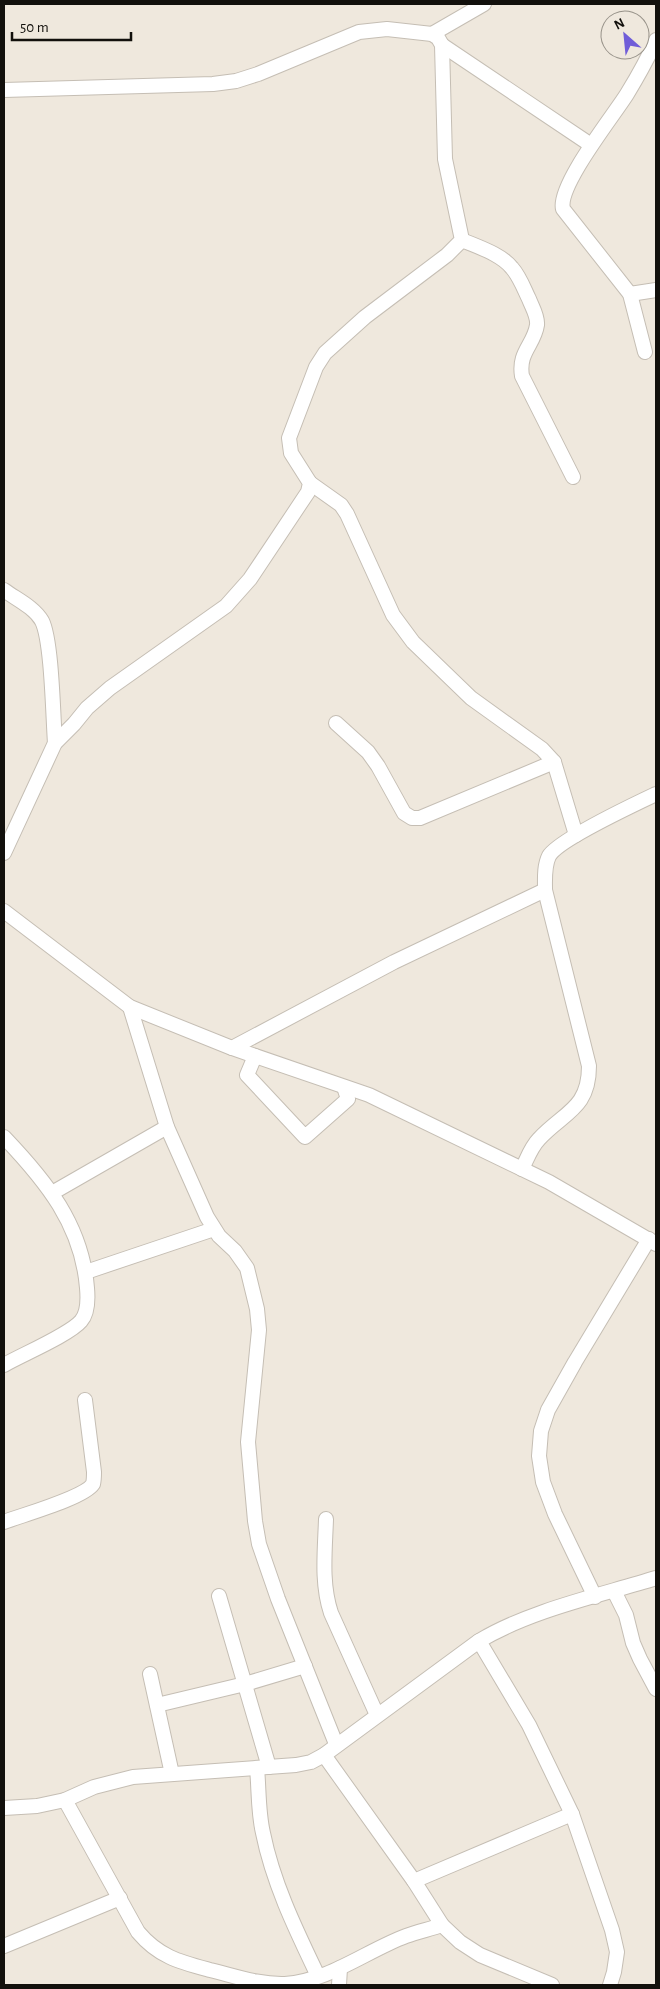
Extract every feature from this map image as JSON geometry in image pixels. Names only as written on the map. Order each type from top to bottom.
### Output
[{"type":"street","points":[[432,34],[484,4]]},
{"type":"street","points":[[4,90],[203,84],[236,81],[258,74],[359,32],[387,29],[432,34],[438,38],[442,45],[591,145]]},
{"type":"street","points":[[644,352],[630,294],[567,215],[561,203],[566,189],[591,145],[627,94],[648,59],[656,40]]},
{"type":"street","points":[[442,45],[445,159],[462,240]]},
{"type":"street","points":[[462,240],[502,259],[512,268],[520,280],[536,316],[537,326],[522,357],[520,367],[522,376],[573,477]]},
{"type":"street","points":[[462,240],[447,255],[365,317],[325,353],[316,367],[289,438],[291,452],[310,483],[341,505],[347,514],[393,614],[413,642],[471,698],[542,749],[554,762],[576,835]]},
{"type":"street","points":[[630,294],[656,290]]},
{"type":"street","points":[[4,853],[55,743],[87,708],[110,688],[226,606],[250,579],[308,492],[310,483]]},
{"type":"street","points":[[4,590],[33,611],[42,622],[49,659],[55,743]]},
{"type":"street","points":[[336,723],[373,759],[404,813],[412,818],[420,818],[554,762]]},
{"type":"street","points":[[522,1169],[538,1140],[580,1102],[586,1092],[589,1080],[589,1066],[545,890],[546,871],[550,856],[553,851],[576,835],[656,794]]},
{"type":"street","points":[[232,1048],[387,966],[545,890]]},
{"type":"street","points":[[4,911],[130,1007],[232,1048],[369,1095],[549,1182],[652,1241],[571,1370],[548,1410],[541,1431],[540,1456],[543,1482],[555,1514],[595,1597]]},
{"type":"street","points":[[130,1007],[167,1127],[207,1217],[219,1236],[235,1251],[247,1268],[256,1299],[260,1330],[248,1442],[255,1521],[259,1544],[336,1744]]},
{"type":"street","points":[[255,1056],[247,1075],[305,1137],[348,1099],[344,1087]]},
{"type":"street","points":[[52,1193],[167,1127]]},
{"type":"street","points":[[4,1137],[52,1193],[75,1234],[86,1272],[88,1297],[86,1310],[81,1321],[68,1331],[4,1365]]},
{"type":"street","points":[[86,1272],[214,1229]]},
{"type":"street","points":[[4,1522],[73,1497],[86,1491],[94,1482],[85,1400]]},
{"type":"street","points":[[326,1520],[324,1583],[326,1598],[330,1613],[377,1715]]},
{"type":"street","points":[[4,1808],[37,1806],[65,1800],[94,1787],[133,1777],[263,1768],[304,1763],[324,1755],[336,1744],[479,1641],[500,1629],[524,1619],[656,1578]]},
{"type":"street","points":[[614,1591],[626,1615],[633,1643],[640,1660],[656,1689]]},
{"type":"street","points":[[219,1596],[245,1684],[263,1768],[262,1832],[289,1916],[318,1976]]},
{"type":"street","points":[[479,1641],[529,1725],[572,1814],[612,1930],[616,1952],[614,1972],[610,1985]]},
{"type":"street","points":[[157,1705],[245,1684],[305,1666]]},
{"type":"street","points":[[150,1674],[172,1774]]},
{"type":"street","points":[[324,1755],[414,1881],[442,1925],[460,1942],[480,1955],[552,1985]]},
{"type":"street","points":[[65,1800],[138,1932],[149,1946],[163,1955],[181,1962],[257,1984],[303,1982],[340,1968],[405,1936],[442,1925]]},
{"type":"street","points":[[414,1881],[572,1814]]},
{"type":"street","points":[[4,1946],[120,1898]]},
{"type":"street","points":[[339,1985],[340,1968]]}]
